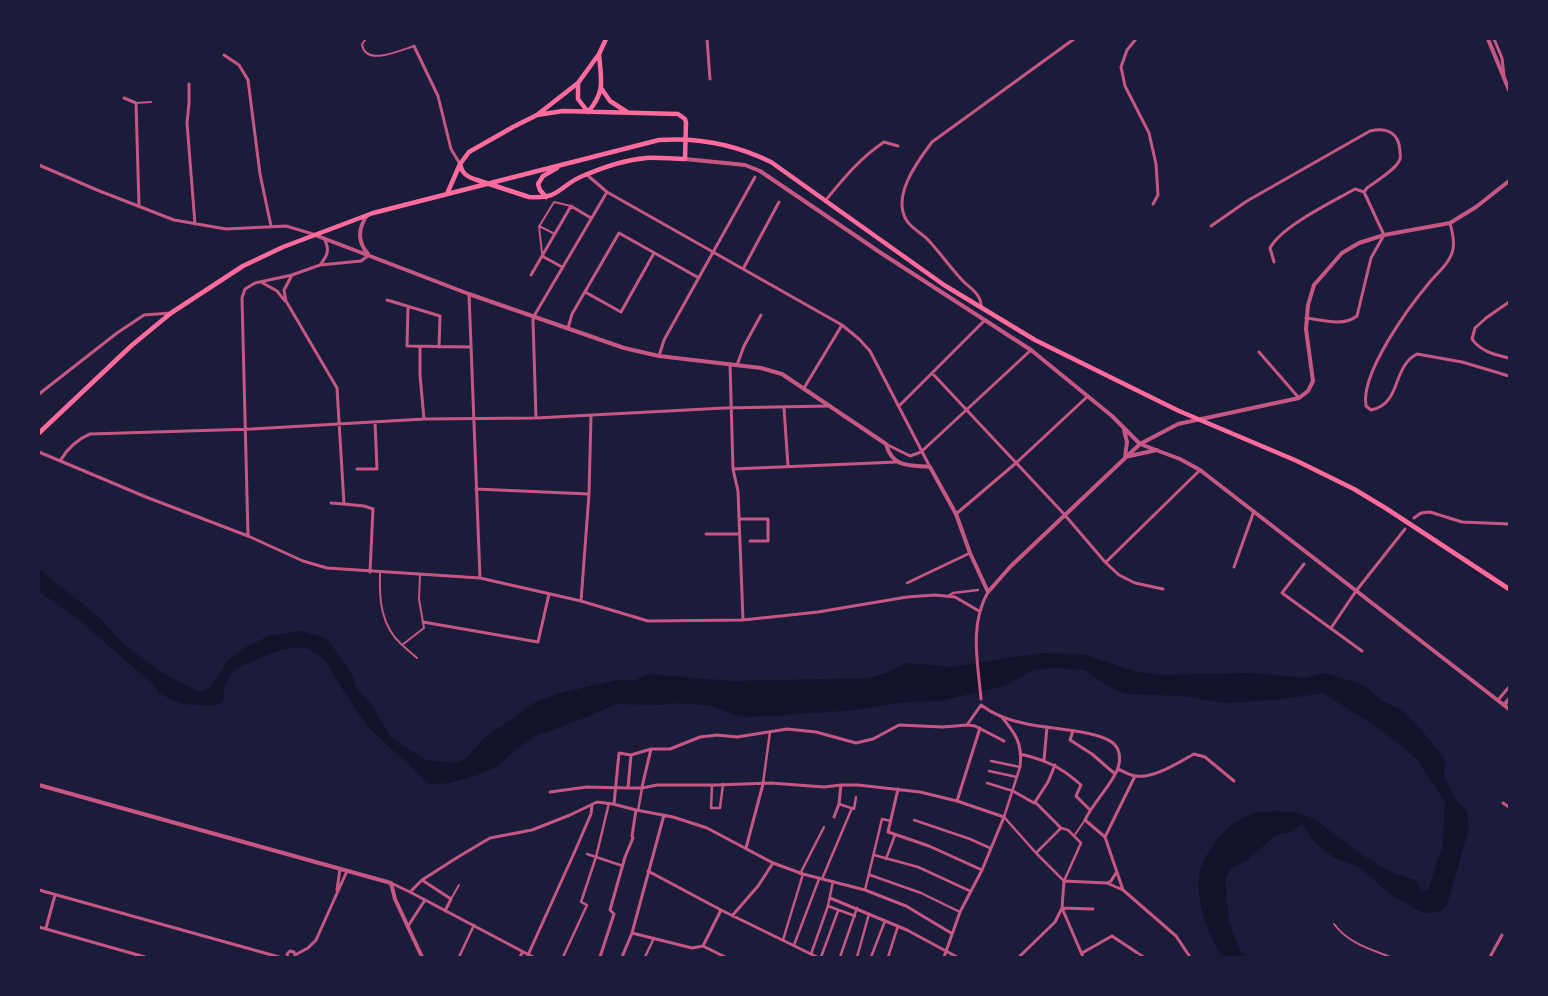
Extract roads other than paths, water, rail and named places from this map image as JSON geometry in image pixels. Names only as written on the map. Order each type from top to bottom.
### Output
[{"type":"main road","points":[[447,194],[460,164],[470,152],[537,115],[578,83],[599,54],[606,39]]},
{"type":"main road","points":[[599,54],[602,88],[610,102],[628,113]]},
{"type":"main road","points":[[578,83],[578,99],[588,112]]},
{"type":"main road","points":[[588,112],[597,100],[602,88]]},
{"type":"main road","points":[[460,164],[461,170],[466,176],[529,197],[546,197],[554,195],[577,178],[586,174],[628,161],[685,156],[686,123],[685,118],[678,114],[563,112],[537,115]]},
{"type":"main road","points":[[39,433],[131,346],[171,313],[243,266],[313,234],[368,214],[659,140],[679,138],[719,142],[739,148],[771,162],[944,285],[1035,340],[1179,412],[1240,436],[1324,474],[1387,509],[1509,589]]},
{"type":"main road","points":[[546,197],[538,184],[543,176],[562,165]]},
{"type":"street","points":[[707,39],[710,79]]},
{"type":"street","points":[[980,308],[981,302],[979,297],[962,280],[929,240],[907,221],[901,202],[902,195],[921,158],[932,142],[1074,39]]},
{"type":"street","points":[[1136,39],[1127,50],[1121,67],[1125,86],[1149,133],[1156,164],[1158,195],[1153,204]]},
{"type":"street","points":[[1488,39],[1509,90]]},
{"type":"street","points":[[1494,39],[1502,58],[1505,80]]},
{"type":"street","points":[[414,46],[438,96],[451,149],[460,164]]},
{"type":"street","points":[[224,55],[239,65],[248,80],[260,174],[271,226]]},
{"type":"street","points":[[189,84],[187,123],[195,224]]},
{"type":"street","points":[[124,98],[136,103],[138,206]]},
{"type":"street","points":[[1211,226],[1247,202],[1370,131],[1380,129],[1391,132],[1400,148],[1400,159],[1393,168],[1364,192]]},
{"type":"street","points":[[825,201],[848,172],[872,150],[884,142],[898,146]]},
{"type":"street","points":[[685,156],[745,165],[760,171],[1031,350],[1088,396],[1140,444],[1180,458],[1200,470],[1509,709]]},
{"type":"street","points":[[39,165],[96,190],[174,220],[226,229],[286,226],[313,234],[469,294],[624,348],[660,356],[737,364],[782,374],[886,444],[910,456],[921,452],[1031,350]]},
{"type":"street","points":[[586,174],[607,192],[842,326],[859,339],[870,351],[921,452],[956,514],[970,553],[988,592]]},
{"type":"street","points":[[660,356],[664,340],[755,177]]},
{"type":"street","points":[[981,699],[976,639],[979,610],[988,592],[1010,567],[1064,514],[1140,444],[1178,424],[1300,398],[1308,391],[1313,381],[1306,318],[1314,285],[1342,253],[1359,243],[1384,235],[1450,223],[1476,207],[1509,181]]},
{"type":"street","points":[[1274,262],[1270,248],[1274,239],[1355,188],[1364,192],[1384,235]]},
{"type":"street","points":[[536,418],[534,316],[607,192]]},
{"type":"street","points":[[743,269],[779,202]]},
{"type":"street","points":[[531,275],[571,206],[591,218]]},
{"type":"street","points":[[368,214],[360,225],[359,238],[362,247],[369,256]]},
{"type":"street","points":[[1450,223],[1454,237],[1453,250],[1446,263],[1414,301],[1379,356],[1365,388],[1364,399],[1366,406],[1371,410],[1378,409],[1384,404],[1390,397],[1407,361],[1417,354],[1462,362],[1509,376]]},
{"type":"street","points":[[568,328],[570,318],[619,233],[699,278]]},
{"type":"street","points":[[1306,318],[1339,322],[1351,321],[1357,316],[1371,258],[1384,235]]},
{"type":"street","points":[[320,265],[327,256],[329,248],[324,238]]},
{"type":"street","points":[[585,292],[621,312],[654,253]]},
{"type":"street","points":[[248,536],[242,298],[245,288],[320,265],[361,261],[369,256]]},
{"type":"street","points":[[542,256],[562,267]]},
{"type":"street","points":[[286,301],[284,290],[292,274]]},
{"type":"street","points":[[260,282],[277,291],[286,301],[337,388],[344,504]]},
{"type":"street","points":[[469,294],[480,578]]},
{"type":"street","points":[[388,300],[440,316],[440,347]]},
{"type":"street","points":[[1509,302],[1475,328],[1472,339],[1476,345],[1484,350],[1509,358]]},
{"type":"street","points":[[408,307],[407,346],[471,347]]},
{"type":"street","points":[[39,394],[117,333],[144,315],[171,313]]},
{"type":"street","points":[[737,364],[744,346],[761,315]]},
{"type":"street","points":[[899,407],[985,320]]},
{"type":"street","points":[[804,388],[842,326]]},
{"type":"street","points":[[420,347],[420,375],[424,420]]},
{"type":"street","points":[[1260,352],[1300,398]]},
{"type":"street","points":[[730,364],[734,468],[738,491],[743,620]]},
{"type":"street","points":[[932,373],[1119,575],[1135,583],[1163,589]]},
{"type":"street","points":[[956,514],[1016,463],[1088,396]]},
{"type":"street","points":[[60,460],[74,445],[90,434],[474,418],[591,416],[732,408],[831,406]]},
{"type":"street","points":[[784,408],[788,466]]},
{"type":"street","points":[[581,601],[589,494],[591,416]]},
{"type":"street","points":[[357,469],[377,468],[375,422]]},
{"type":"street","points":[[1124,428],[1127,442],[1125,457]]},
{"type":"street","points":[[886,444],[891,456],[897,462]]},
{"type":"street","points":[[1125,457],[1157,450]]},
{"type":"street","points":[[39,452],[146,497],[327,568],[380,573],[480,578],[581,601],[648,621],[743,620],[818,612],[907,597],[955,597],[979,610]]},
{"type":"street","points":[[734,468],[897,462],[930,467]]},
{"type":"street","points":[[1106,562],[1200,470]]},
{"type":"street","points":[[476,489],[589,494]]},
{"type":"street","points":[[331,503],[364,506],[373,509],[370,572]]},
{"type":"street","points":[[1234,567],[1254,511]]},
{"type":"street","points":[[1414,518],[1422,513],[1430,512],[1462,522],[1509,524]]},
{"type":"street","points":[[739,519],[768,519],[768,541],[750,541]]},
{"type":"street","points":[[1331,628],[1356,591],[1405,529]]},
{"type":"street","points":[[706,534],[739,534]]},
{"type":"street","points":[[907,583],[970,553]]},
{"type":"street","points":[[1304,564],[1282,593],[1362,651]]},
{"type":"street","points":[[948,596],[953,593],[978,590]]},
{"type":"street","points":[[423,622],[538,642],[549,594]]},
{"type":"street","points":[[1498,700],[1509,687]]},
{"type":"street","points":[[1504,705],[1509,699]]},
{"type":"street","points":[[967,725],[981,705],[1000,716],[1024,724],[1073,731],[1095,736],[1112,743],[1119,753],[1118,769],[1085,820],[1106,837],[1123,890]]},
{"type":"street","points":[[944,957],[960,912],[982,870],[1004,817],[1014,791],[1020,767],[1019,744],[1000,716]]},
{"type":"street","points":[[614,804],[619,753],[631,755],[651,749],[670,749],[708,736],[737,737],[788,729],[816,732],[856,743],[873,739],[899,725],[943,727],[967,725],[980,728],[1004,741]]},
{"type":"street","points":[[957,801],[980,728]]},
{"type":"street","points":[[1044,760],[1047,728]]},
{"type":"street","points":[[1073,731],[1070,740],[1092,754],[1115,774]]},
{"type":"street","points":[[746,848],[763,784],[770,732]]},
{"type":"street","points":[[600,957],[614,914],[610,910],[633,838],[637,810],[651,749]]},
{"type":"street","points":[[1020,754],[1055,765],[1081,785],[1076,796],[1090,810]]},
{"type":"street","points":[[1118,769],[1135,776],[1148,776],[1194,754],[1205,757],[1234,781]]},
{"type":"street","points":[[628,788],[631,755]]},
{"type":"street","points":[[991,761],[1020,767]]},
{"type":"street","points":[[1035,802],[1048,782],[1055,765]]},
{"type":"street","points":[[989,771],[1017,777]]},
{"type":"street","points":[[1106,837],[1135,776]]},
{"type":"street","points":[[550,792],[587,786],[642,788],[657,784],[771,783],[898,789],[957,801],[1004,817],[1064,881],[1107,883],[1123,890],[1176,936],[1187,956]]},
{"type":"street","points":[[987,783],[1014,791],[1035,802],[1061,828],[1068,830],[1082,843],[1064,881],[1062,908],[1055,922],[1018,957]]},
{"type":"street","points":[[712,785],[711,808],[720,808],[723,784]]},
{"type":"street","points":[[39,785],[391,883],[474,925],[522,953],[531,956],[576,851],[592,805]]},
{"type":"street","points":[[829,817],[834,817],[839,804],[841,785]]},
{"type":"street","points":[[898,789],[888,832],[928,846],[982,870]]},
{"type":"street","points":[[794,945],[820,879],[852,808],[854,809],[856,797]]},
{"type":"street","points":[[410,892],[422,880],[490,838],[532,830],[597,802],[664,815],[707,828],[773,864],[801,874],[865,890],[906,906],[951,933]]},
{"type":"street","points":[[564,957],[587,905],[581,902],[596,857],[609,803]]},
{"type":"street","points":[[1503,803],[1509,806]]},
{"type":"street","points":[[839,804],[852,808]]},
{"type":"street","points":[[622,957],[632,933],[664,815]]},
{"type":"street","points":[[865,890],[882,819],[891,821]]},
{"type":"street","points":[[914,820],[970,839],[990,848]]},
{"type":"street","points":[[782,940],[801,874],[824,827]]},
{"type":"street","points":[[1036,853],[1061,828]]},
{"type":"street","points":[[886,859],[895,834]]},
{"type":"street","points":[[587,854],[623,866]]},
{"type":"street","points":[[874,855],[918,867],[970,891]]},
{"type":"street","points":[[732,916],[758,886],[773,864]]},
{"type":"street","points":[[336,893],[340,868]]},
{"type":"street","points":[[284,957],[288,957],[288,952],[295,955],[308,948],[316,940],[347,870]]},
{"type":"street","points":[[648,871],[732,916],[817,957]]},
{"type":"street","points":[[1107,883],[1111,881],[1116,872]]},
{"type":"street","points":[[870,875],[921,893],[960,912]]},
{"type":"street","points":[[422,880],[451,899],[445,911]]},
{"type":"street","points":[[806,957],[828,906],[833,882]]},
{"type":"street","points":[[391,883],[395,899],[422,957]]},
{"type":"street","points":[[39,890],[279,957]]},
{"type":"street","points":[[46,928],[55,895]]},
{"type":"street","points":[[830,898],[898,926],[957,957]]},
{"type":"street","points":[[408,926],[425,900]]},
{"type":"street","points":[[828,906],[855,916]]},
{"type":"street","points":[[840,957],[857,908]]},
{"type":"street","points":[[1062,908],[1093,909]]},
{"type":"street","points":[[1062,908],[1082,955],[1112,936],[1144,957]]},
{"type":"street","points":[[703,946],[721,910]]},
{"type":"street","points":[[821,957],[838,911]]},
{"type":"street","points":[[857,957],[870,914]]},
{"type":"street","points":[[872,957],[885,921]]},
{"type":"street","points":[[459,957],[474,925]]},
{"type":"street","points":[[39,926],[145,957]]},
{"type":"street","points":[[888,957],[898,926]]},
{"type":"street","points":[[632,933],[692,948],[703,946],[718,956],[725,957]]},
{"type":"street","points":[[1490,957],[1502,935]]},
{"type":"street","points":[[645,957],[654,938]]},
{"type":"street","points":[[520,957],[522,953]]},
{"type":"lane","points":[[366,39],[362,44],[363,48],[365,52],[372,55],[382,56],[414,46]]},
{"type":"lane","points":[[136,103],[151,102]]},
{"type":"lane","points":[[542,256],[539,226],[554,202],[571,206]]},
{"type":"lane","points":[[539,226],[555,234]]},
{"type":"lane","points":[[380,573],[379,593],[381,612],[393,637],[417,658]]},
{"type":"lane","points":[[402,645],[424,628],[419,599],[420,575]]},
{"type":"lane","points":[[1074,836],[1085,820]]},
{"type":"lane","points":[[451,899],[459,885]]},
{"type":"lane","points":[[1334,924],[1349,939],[1368,949],[1390,957]]}]
